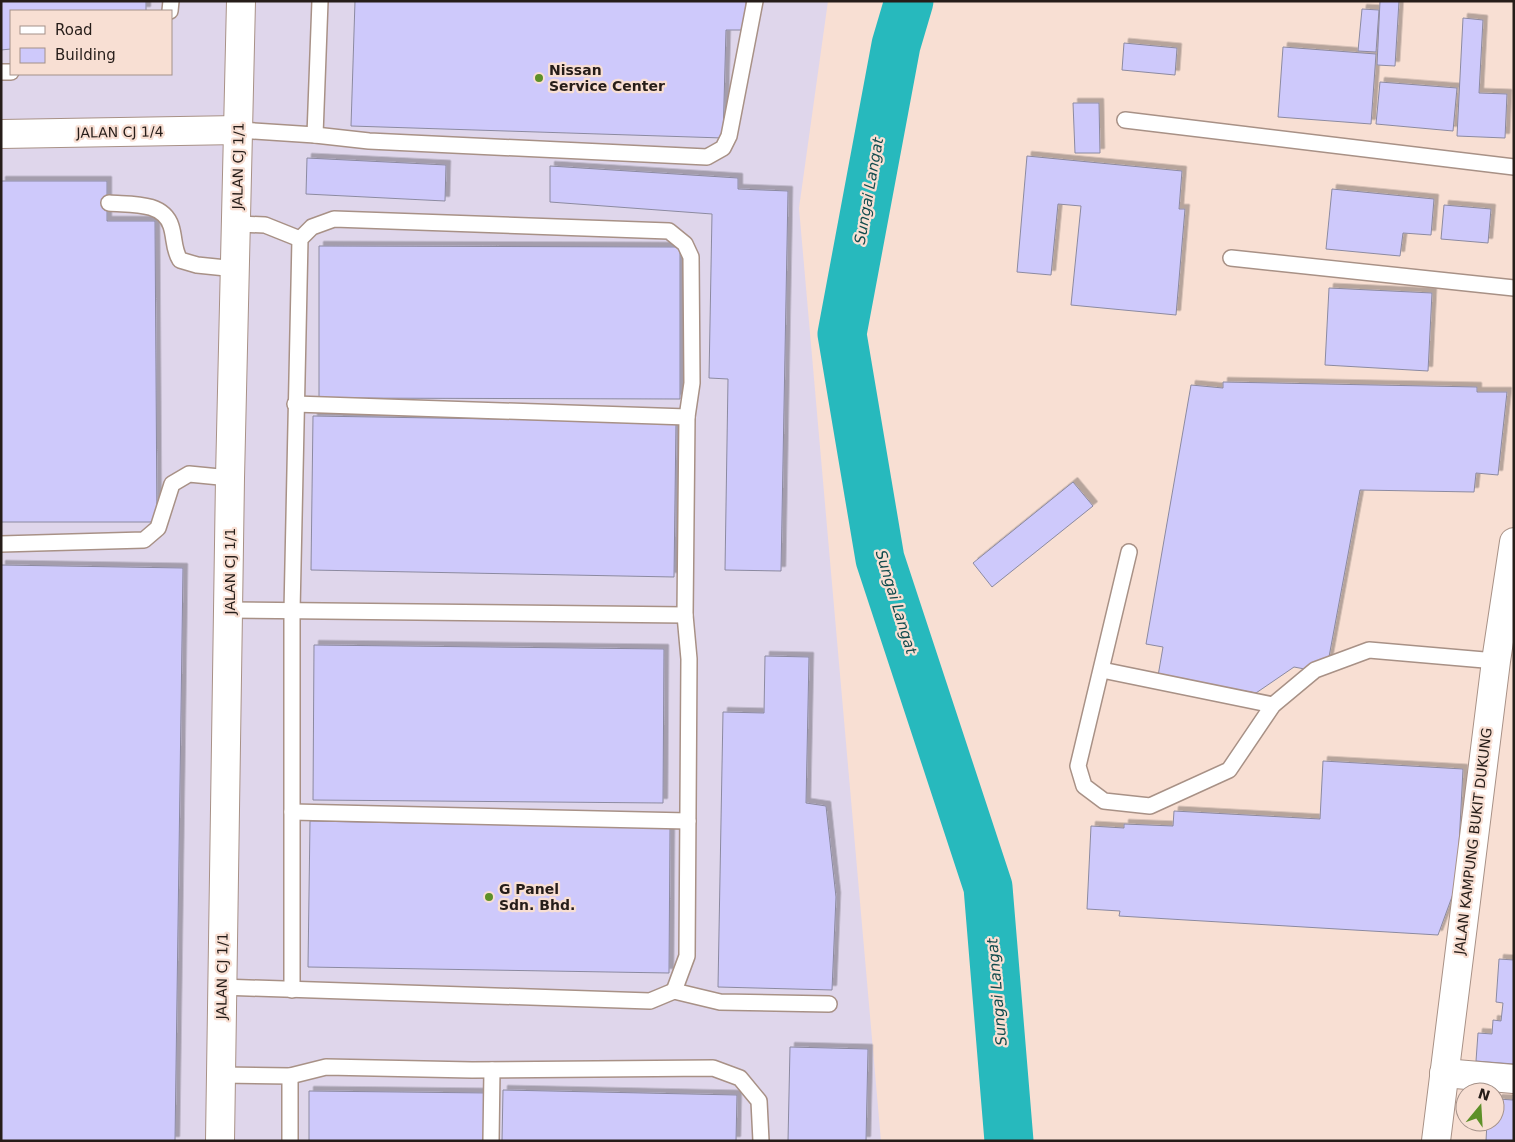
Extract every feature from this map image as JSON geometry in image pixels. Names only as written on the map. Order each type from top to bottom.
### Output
[{"type":"street","name":"JALAN CJ 1/1","points":[[220,1141],[221,987],[230,610],[230,478],[238,224],[241,1]]},
{"type":"street","name":"JALAN CJ 1/4","points":[[1,134],[239,130]]},
{"type":"street","name":"JALAN KAMPUNG BUKIT DUKUNG","points":[[1436,1141],[1496,661],[1514,542]]},
{"type":"street","points":[[1444,1073],[1514,1078]]},
{"type":"lane","points":[[315,135],[320,1]]},
{"type":"lane","points":[[239,130],[369,141],[707,157],[723,148],[729,136],[755,1]]},
{"type":"lane","points":[[1125,120],[1514,167]]},
{"type":"lane","points":[[109,203],[151,207],[165,214],[171,226],[175,252],[180,260],[197,265],[236,269]]},
{"type":"lane","points":[[292,990],[292,611],[300,239],[312,227],[334,220],[669,231],[685,244],[691,257],[692,384],[687,417],[685,615],[690,659],[687,956],[674,991]]},
{"type":"lane","points":[[238,224],[264,225],[300,239]]},
{"type":"lane","points":[[1231,258],[1514,288]]},
{"type":"lane","points":[[295,404],[687,417]]},
{"type":"lane","points":[[1,544],[144,540],[158,528],[172,484],[189,474],[230,478]]},
{"type":"lane","points":[[1129,552],[1078,766],[1084,786],[1104,801],[1150,806],[1229,770],[1273,705],[1314,670],[1369,650],[1496,661]]},
{"type":"lane","points":[[230,610],[685,615]]},
{"type":"lane","points":[[1102,670],[1273,705]]},
{"type":"lane","points":[[292,812],[688,821]]},
{"type":"lane","points":[[221,987],[650,1001],[674,991],[720,1002],[829,1004]]},
{"type":"lane","points":[[221,1075],[290,1076],[326,1067],[492,1070],[713,1068],[740,1078],[759,1101],[761,1141]]},
{"type":"lane","points":[[491,1141],[492,1070]]},
{"type":"lane","points":[[290,1076],[290,1141]]},
{"type":"shaded area","points":[[1,1],[828,1],[799,208],[881,1141],[1,1141]]},
{"type":"building","points":[[1,1],[146,1],[146,10],[10,10],[10,49],[1,50]]},
{"type":"building","name":"Nissan Service Center","points":[[355,1],[746,1],[746,30],[726,30],[723,138],[351,126]]},
{"type":"building","points":[[1380,1],[1399,1],[1395,66],[1377,65]]},
{"type":"building","points":[[1362,9],[1379,10],[1376,52],[1358,51]]},
{"type":"building","points":[[1463,18],[1483,20],[1479,93],[1507,94],[1505,138],[1457,136]]},
{"type":"building","points":[[1124,43],[1177,48],[1175,75],[1122,70]]},
{"type":"building","points":[[1283,47],[1376,54],[1371,124],[1278,117]]},
{"type":"building","points":[[1380,82],[1457,88],[1453,131],[1376,124]]},
{"type":"building","points":[[1073,103],[1099,103],[1100,153],[1075,153]]},
{"type":"building","points":[[1027,156],[1182,171],[1179,209],[1185,209],[1176,315],[1071,305],[1081,206],[1058,204],[1051,275],[1017,272]]},
{"type":"building","points":[[307,158],[446,165],[445,201],[306,194]]},
{"type":"building","points":[[550,166],[738,178],[738,189],[788,191],[781,571],[725,570],[728,379],[709,378],[712,214],[550,202]]},
{"type":"building","points":[[1,181],[107,181],[107,221],[155,221],[157,522],[1,522]]},
{"type":"building","points":[[1332,189],[1434,199],[1431,235],[1403,233],[1400,256],[1326,249]]},
{"type":"building","points":[[1444,205],[1491,209],[1488,243],[1441,239]]},
{"type":"building","points":[[319,246],[680,247],[680,399],[319,398]]},
{"type":"building","points":[[1329,288],[1432,293],[1428,371],[1325,365]]},
{"type":"building","points":[[1223,382],[1477,387],[1477,392],[1507,392],[1498,475],[1476,473],[1474,492],[1360,490],[1326,673],[1294,667],[1256,693],[1158,676],[1163,647],[1146,644],[1191,385],[1223,388]]},
{"type":"building","points":[[313,416],[676,422],[674,577],[311,570]]},
{"type":"building","points":[[1073,482],[1093,506],[992,587],[973,563]]},
{"type":"building","points":[[1,565],[183,568],[175,1141],[1,1141]]},
{"type":"building","points":[[314,645],[664,649],[663,803],[313,800]]},
{"type":"building","points":[[765,656],[809,657],[806,803],[826,806],[836,897],[832,990],[718,987],[723,712],[764,713]]},
{"type":"building","points":[[1323,761],[1463,769],[1457,883],[1438,935],[1119,916],[1120,911],[1087,909],[1091,826],[1124,828],[1124,824],[1173,826],[1174,811],[1320,819]]},
{"type":"building","name":"G Panel Sdn. Bhd.","points":[[310,821],[670,828],[669,973],[308,967]]},
{"type":"building","points":[[1499,959],[1514,960],[1514,1064],[1476,1061],[1478,1033],[1492,1034],[1493,1020],[1501,1021],[1503,1003],[1496,1002]]},
{"type":"building","points":[[790,1047],[868,1049],[866,1141],[788,1141]]},
{"type":"building","points":[[503,1090],[737,1095],[736,1141],[502,1141]]},
{"type":"building","points":[[309,1091],[489,1093],[489,1141],[309,1141]]},
{"type":"building","points":[[1514,1091],[1514,1141],[1486,1141],[1486,1132],[1505,1132],[1505,1099],[1513,1100]]},
{"type":"waterway","name":"Sungai Langat","points":[[909,1],[896,45],[842,334],[880,559],[988,887],[1009,1141]]},
{"type":"place","name":"Nissan Service Center","points":[[539,78]]},
{"type":"place","name":"G Panel Sdn. Bhd.","points":[[489,897]]}]
